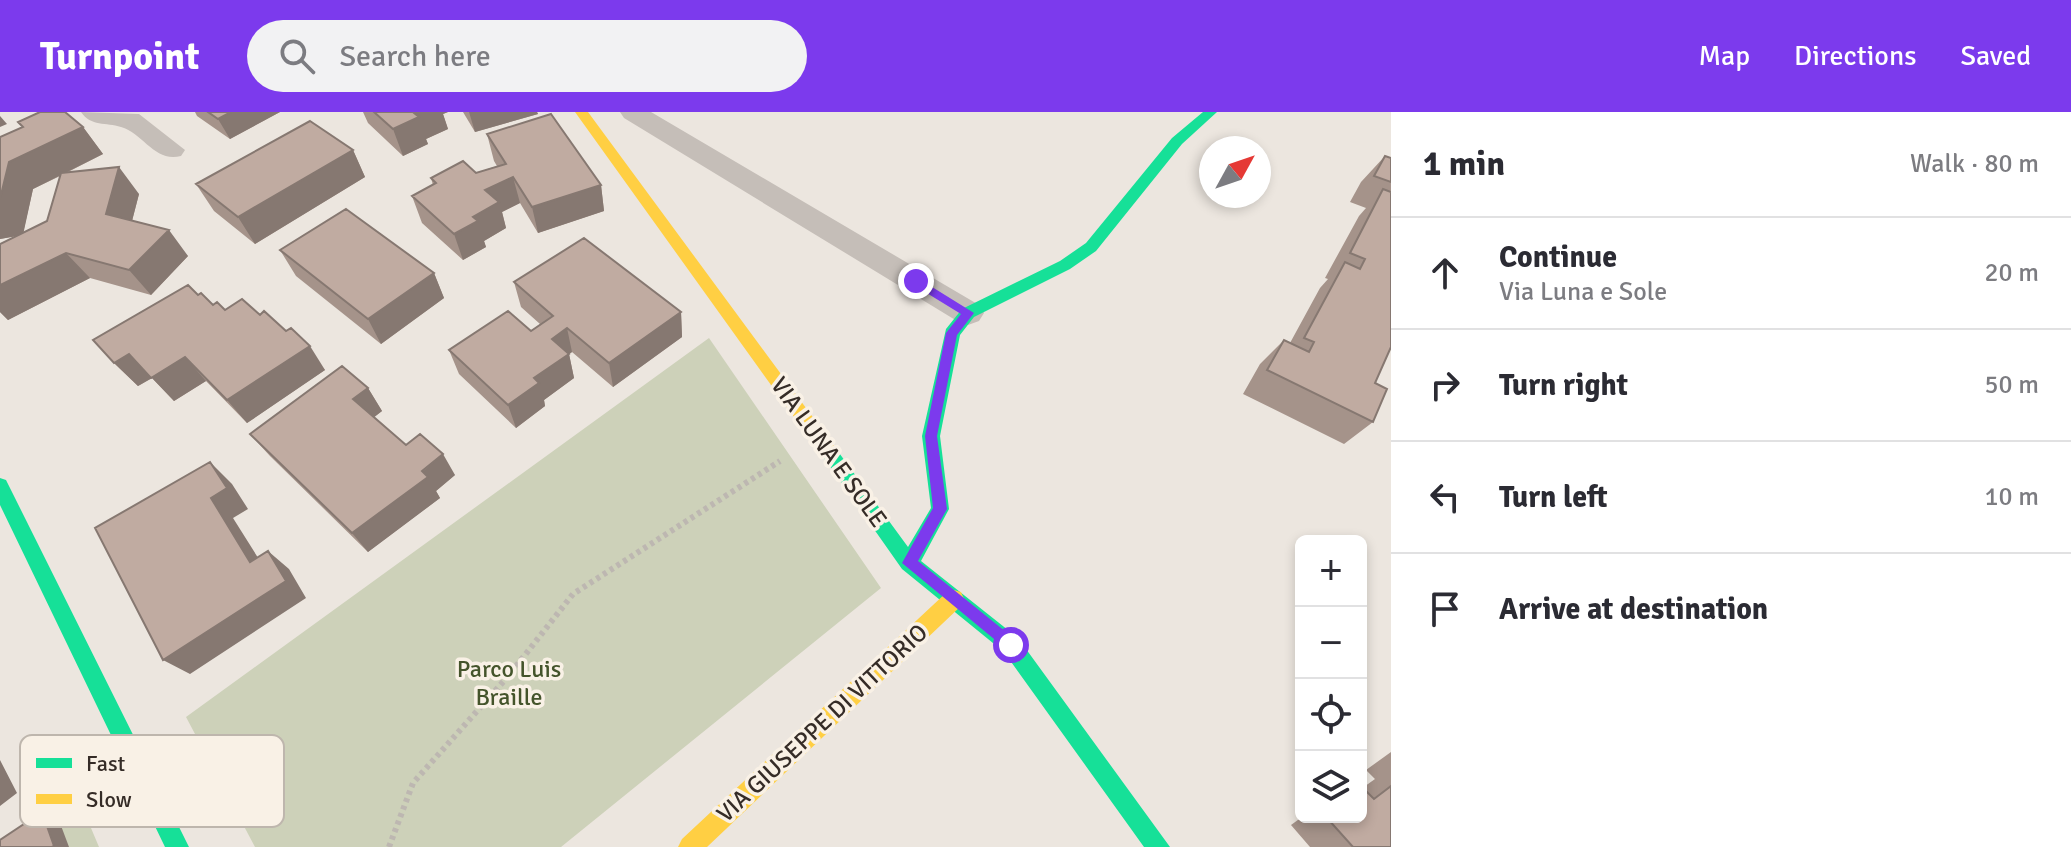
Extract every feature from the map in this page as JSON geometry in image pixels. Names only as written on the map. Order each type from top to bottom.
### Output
[{"type":"street","points":[[94,112],[100,116],[130,120],[172,150]]},
{"type":"street","name":"VIA LUNA E SOLE","points":[[581,112],[909,563],[1011,645],[1158,847]]},
{"type":"street","points":[[633,112],[968,313]]},
{"type":"street","points":[[909,563],[940,509],[931,436],[952,333],[968,313],[1065,265],[1091,247],[1177,141],[1211,112]]},
{"type":"street","points":[[0,486],[122,735]]},
{"type":"street","name":"VIA GIUSEPPE DI VITTORIO","points":[[690,847],[954,599]]},
{"type":"street","points":[[167,827],[177,847]]},
{"type":"path","points":[[389,847],[413,783],[510,674],[573,594],[783,459]]},
{"type":"green space","name":"Parco Luis Braille","points":[[709,338],[881,588],[561,847],[255,847],[244,827],[284,827],[284,735],[196,735],[186,717]]},
{"type":"green space","points":[[28,827],[91,827],[99,847],[3,847]]},
{"type":"building","points":[[40,112],[65,112],[83,127],[9,162],[0,199],[0,137],[23,127],[18,122]]},
{"type":"building","points":[[208,112],[231,112],[218,119]]},
{"type":"building","points":[[374,112],[416,112],[419,117],[393,129]]},
{"type":"building","points":[[551,114],[601,185],[532,207],[513,177],[485,190],[499,202],[473,217],[478,221],[454,234],[412,196],[436,183],[431,178],[463,161],[476,173],[506,164],[487,134]]},
{"type":"building","points":[[310,121],[353,150],[238,217],[196,184]]},
{"type":"building","points":[[1385,156],[1391,158],[1391,182],[1374,176]]},
{"type":"building","points":[[119,167],[106,214],[169,230],[129,270],[66,253],[0,285],[0,244],[47,221],[61,173]]},
{"type":"building","points":[[1383,189],[1391,192],[1391,347],[1375,383],[1387,389],[1373,422],[1267,370],[1284,340],[1309,352],[1314,342],[1304,338],[1345,262],[1360,269],[1365,259],[1350,253]]},
{"type":"building","points":[[346,209],[434,273],[368,319],[280,250]]},
{"type":"building","points":[[584,238],[681,312],[609,363],[567,328],[552,339],[569,354],[534,378],[539,383],[508,405],[449,350],[508,311],[531,331],[553,316],[514,282]]},
{"type":"building","points":[[188,285],[198,295],[201,293],[213,305],[217,302],[225,310],[242,299],[260,315],[264,311],[286,331],[291,328],[310,346],[227,400],[185,357],[151,378],[129,354],[114,363],[93,340]]},
{"type":"building","points":[[342,366],[368,388],[353,399],[406,445],[420,434],[443,454],[422,471],[428,477],[352,533],[250,434]]},
{"type":"building","points":[[210,462],[227,488],[211,498],[250,562],[268,551],[286,581],[163,660],[95,528]]},
{"type":"building","points":[[1391,786],[1391,847],[1353,847],[1331,823],[1367,823],[1367,792],[1374,799]]},
{"type":"building","points":[[20,827],[47,827],[54,846],[0,847],[0,840]]},
{"type":"traffic: fast","points":[[909,563],[940,509],[931,436],[952,333],[968,313],[1065,265],[1091,247],[1177,141],[1211,112]]},
{"type":"traffic: fast","points":[[828,451],[909,563],[1011,645],[1158,847]]},
{"type":"traffic: fast","points":[[0,486],[122,735]]},
{"type":"traffic: fast","points":[[167,827],[177,847]]},
{"type":"traffic: slow","points":[[581,112],[828,451]]},
{"type":"traffic: slow","points":[[690,847],[954,599]]},
{"type":"route","points":[[916,281],[968,313],[952,333],[931,436],[940,509],[909,563],[1011,645]]}]
